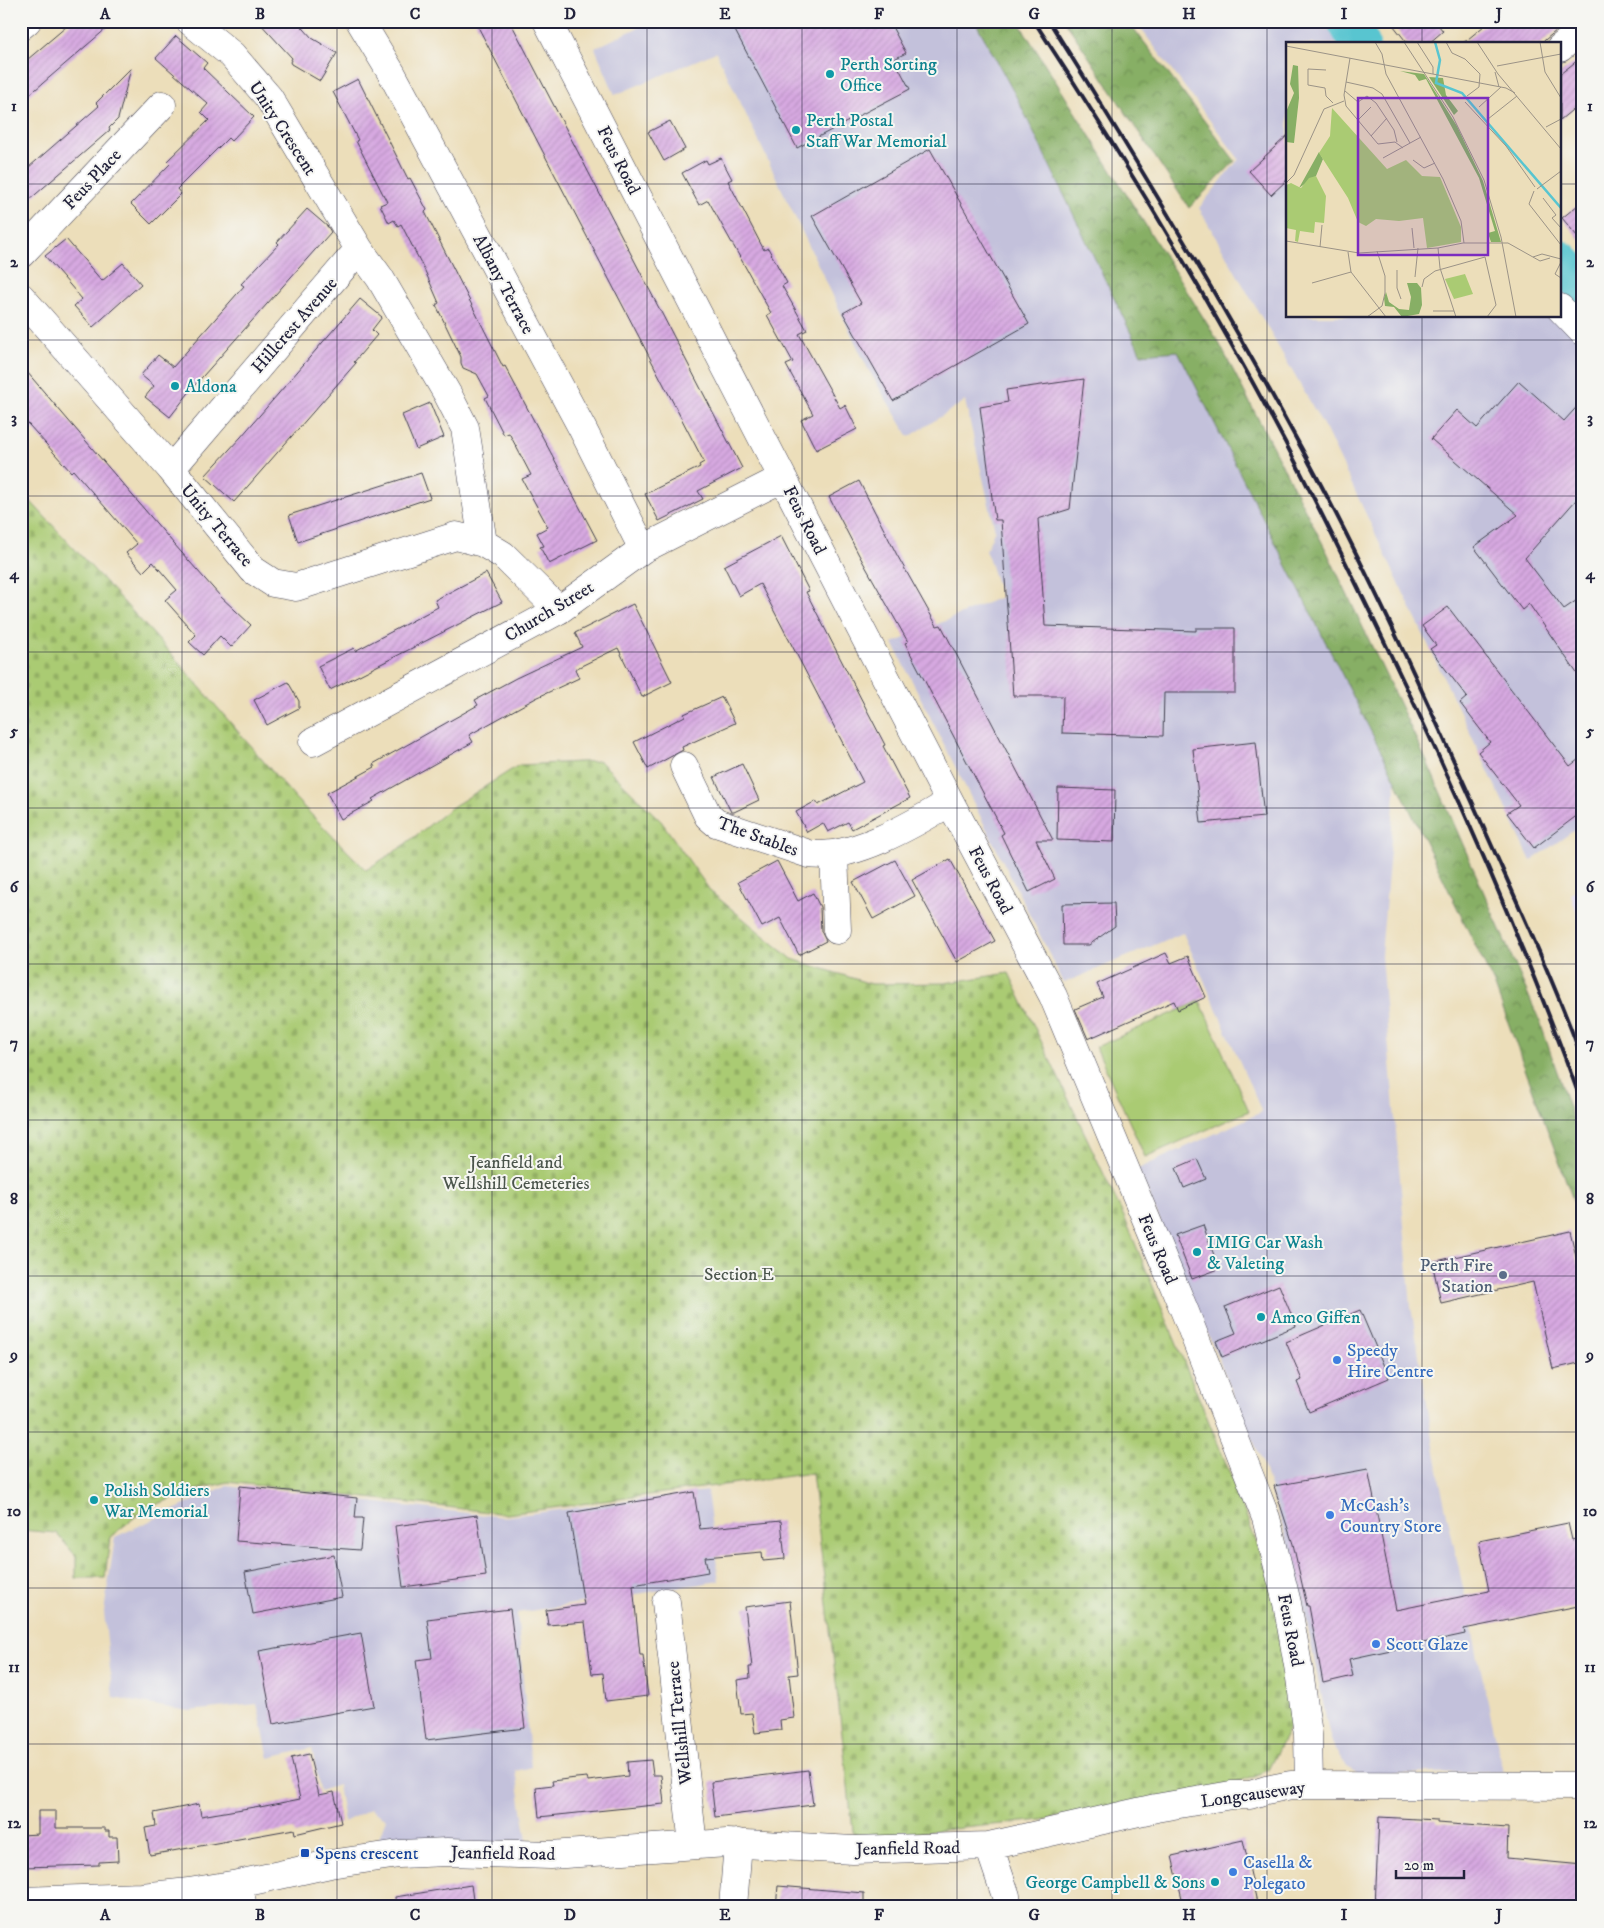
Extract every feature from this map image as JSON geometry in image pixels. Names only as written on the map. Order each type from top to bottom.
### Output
[{"type":"street","points":[[21,26],[27,21]]},
{"type":"street","name":"Unity Crescent","points":[[190,21],[232,56],[269,98],[359,249]]},
{"type":"street","name":"Albany Terrace","points":[[360,21],[392,74],[582,428],[643,549]]},
{"type":"street","name":"Feus Road","points":[[547,21],[950,802],[1053,996],[1185,1312],[1266,1518],[1287,1603],[1299,1671],[1308,1734],[1309,1785]]},
{"type":"street","points":[[1562,46],[1583,30]]},
{"type":"street","name":"Feus Place","points":[[21,254],[162,105]]},
{"type":"street","points":[[359,249],[380,278],[465,428],[484,542]]},
{"type":"street","name":"Hillcrest Avenue","points":[[171,469],[359,249]]},
{"type":"street","name":"Unity Terrace","points":[[21,297],[171,469],[253,570],[273,583],[296,587],[456,536],[484,542],[503,555],[559,610]]},
{"type":"street","points":[[1562,310],[1583,332]]},
{"type":"street","name":"Church Street","points":[[313,742],[559,610],[643,549],[769,485],[784,480]]},
{"type":"street","name":"The Stables","points":[[684,766],[708,816],[716,823],[809,854],[822,856],[858,850],[950,802]]},
{"type":"street","points":[[834,854],[837,930]]},
{"type":"street","name":"Wellshill Terrace","points":[[666,1602],[693,1845]]},
{"type":"street","name":"Longcauseway","points":[[989,1846],[1156,1808],[1231,1795],[1250,1795],[1290,1786],[1583,1786]]},
{"type":"street","points":[[733,1907],[738,1843]]},
{"type":"street","name":"Jeanfield Road","points":[[21,1900],[142,1897],[189,1892],[241,1895],[330,1864],[399,1854],[447,1852],[550,1855],[738,1843],[853,1850],[989,1846]]},
{"type":"street","points":[[989,1846],[1006,1896],[1007,1907]]},
{"type":"shaded area","points":[[652,21],[975,21],[1018,100],[1141,354],[1178,351],[1396,781],[1381,956],[1411,1307],[1440,1482],[1503,1771],[1361,1775],[1346,1765],[1335,1750],[1329,1732],[1296,1570],[1263,1464],[1138,1169],[1262,1112],[1183,933],[1064,983],[893,643],[1001,597],[986,550],[995,530],[965,401],[909,437],[868,369],[716,52],[615,95],[595,48]]},
{"type":"shaded area","points":[[1135,21],[1286,21],[1292,25],[1345,32],[1354,42],[1286,42],[1286,318],[1562,318],[1562,274],[1583,297],[1583,824],[1531,861],[1326,430],[1199,208],[1239,159]]},
{"type":"shaded area","points":[[1583,885],[1583,933],[1571,894]]},
{"type":"shaded area","points":[[226,1486],[503,1517],[707,1491],[719,1581],[517,1613],[531,1767],[516,1771],[527,1841],[375,1848],[386,1819],[370,1809],[344,1822],[338,1785],[320,1791],[312,1748],[269,1758],[257,1704],[189,1711],[113,1698],[104,1612],[115,1537]]},
{"type":"green space","points":[[975,21],[1018,21],[1218,341],[1327,552],[1428,764],[1540,1022],[1583,1148],[1583,1227],[1494,984],[1396,781],[1178,351],[1141,354],[1018,100]]},
{"type":"green space","points":[[1065,21],[1128,21],[1235,161],[1189,208]]},
{"type":"green space","name":"Jeanfield and Wellshill Cemeteries","points":[[21,491],[168,650],[295,798],[366,870],[400,848],[451,808],[519,765],[600,761],[661,821],[711,892],[792,959],[871,984],[945,983],[1009,973],[1125,1219],[1225,1461],[1272,1583],[1295,1716],[1268,1770],[1228,1786],[1042,1820],[854,1839],[812,1473],[507,1514],[228,1482],[187,1492],[144,1510],[110,1537],[105,1578],[76,1578],[76,1556],[56,1533],[21,1530]]},
{"type":"green space","points":[[1200,1001],[1249,1111],[1145,1157],[1096,1047]]},
{"type":"building","points":[[73,21],[115,21],[21,102],[21,65]]},
{"type":"building","points":[[258,21],[297,21],[312,38],[337,53],[320,81],[291,64],[292,58]]},
{"type":"building","points":[[475,21],[510,21],[742,468],[698,491],[703,499],[659,521],[645,494],[700,467],[699,465],[704,462]]},
{"type":"building","name":"Perth Sorting Office","points":[[730,21],[889,21],[906,53],[894,59],[910,89],[797,148]]},
{"type":"building","points":[[1390,21],[1435,21],[1443,31],[1430,42],[1406,42]]},
{"type":"building","points":[[1490,21],[1568,21],[1542,42],[1464,42]]},
{"type":"building","points":[[176,36],[207,63],[203,68],[254,117],[231,141],[228,138],[177,189],[181,194],[151,224],[131,204],[170,164],[167,161],[209,120],[201,112],[208,104],[156,58]]},
{"type":"building","points":[[1583,56],[1583,101],[1562,118],[1562,72]]},
{"type":"building","points":[[131,68],[118,119],[109,128],[110,130],[21,207],[21,174],[99,106],[96,103]]},
{"type":"building","points":[[358,79],[408,179],[410,178],[427,210],[425,212],[503,367],[505,366],[597,540],[549,564],[540,547],[544,546],[537,533],[548,527],[522,479],[531,475],[509,433],[504,435],[485,398],[489,396],[477,374],[463,368],[461,357],[436,305],[439,303],[425,271],[401,224],[398,226],[394,220],[389,223],[380,205],[387,202],[333,92]]},
{"type":"building","points":[[670,121],[685,149],[664,161],[648,132]]},
{"type":"building","points":[[1286,137],[1286,181],[1271,195],[1249,171]]},
{"type":"building","points":[[930,149],[1029,324],[893,401],[843,313],[861,303],[812,216]]},
{"type":"building","points":[[721,158],[732,179],[728,181],[764,250],[768,248],[787,283],[782,286],[807,330],[799,334],[840,408],[845,405],[857,429],[816,450],[801,420],[813,414],[786,365],[793,362],[767,315],[771,313],[708,200],[699,205],[682,173],[706,160],[708,164]]},
{"type":"building","points":[[1583,201],[1583,243],[1562,218]]},
{"type":"building","points":[[307,209],[328,227],[331,232],[195,385],[170,417],[145,397],[154,386],[141,375],[158,355],[173,367],[244,286],[241,284],[279,244],[277,242]]},
{"type":"building","points":[[66,239],[102,281],[123,263],[141,284],[93,327],[74,306],[82,299],[45,256]]},
{"type":"building","points":[[360,299],[382,317],[372,330],[377,335],[354,362],[356,363],[234,502],[205,476]]},
{"type":"building","points":[[21,365],[220,596],[251,625],[231,647],[220,636],[203,655],[189,642],[196,635],[165,600],[177,590],[153,562],[143,572],[126,553],[137,544],[73,470],[71,472],[21,416]]},
{"type":"building","points":[[1084,379],[1070,509],[1038,519],[1045,626],[1196,631],[1196,628],[1235,628],[1235,693],[1164,693],[1163,736],[1062,733],[1063,696],[1013,696],[1001,520],[995,520],[980,407],[1008,402],[1006,390]]},
{"type":"building","points":[[1519,381],[1564,421],[1583,400],[1583,492],[1525,558],[1564,609],[1583,596],[1583,682],[1529,604],[1522,610],[1474,547],[1518,515],[1431,439],[1457,410],[1477,428]]},
{"type":"building","points":[[430,403],[444,437],[416,449],[402,415]]},
{"type":"building","points":[[421,473],[430,498],[298,542],[289,515]]},
{"type":"building","points":[[859,481],[897,555],[937,626],[941,625],[1053,840],[1036,840],[1055,879],[1029,892],[1001,835],[1004,833],[905,643],[908,642],[829,497]]},
{"type":"building","points":[[781,536],[809,591],[806,592],[885,745],[883,746],[910,798],[852,829],[848,822],[828,832],[823,823],[807,832],[796,812],[816,801],[818,805],[863,782],[760,584],[739,596],[724,566]]},
{"type":"building","points":[[486,573],[502,602],[330,690],[318,666],[354,648],[355,651],[438,607],[435,600]]},
{"type":"building","points":[[633,604],[672,682],[642,697],[618,648],[575,669],[579,678],[536,698],[469,735],[473,742],[372,799],[374,801],[341,819],[327,793],[375,767],[373,764],[478,705],[475,700],[516,678],[582,647],[575,633]]},
{"type":"building","points":[[1448,607],[1570,766],[1583,756],[1583,811],[1534,848],[1507,813],[1519,805],[1478,752],[1490,742],[1460,703],[1467,697],[1430,649],[1436,645],[1422,626]]},
{"type":"building","points":[[288,682],[299,701],[299,708],[267,725],[254,700]]},
{"type":"building","points":[[722,697],[735,723],[682,747],[683,750],[648,769],[634,742],[685,716],[684,714]]},
{"type":"building","points":[[1256,742],[1264,817],[1201,823],[1193,749]]},
{"type":"building","points":[[742,764],[759,800],[731,812],[714,777]]},
{"type":"building","points":[[1058,788],[1115,790],[1114,842],[1057,840]]},
{"type":"building","points":[[950,859],[995,941],[957,962],[912,880]]},
{"type":"building","points":[[895,860],[915,896],[873,919],[853,882]]},
{"type":"building","points":[[777,861],[798,901],[813,893],[820,907],[821,931],[826,941],[799,955],[780,918],[762,927],[738,882]]},
{"type":"building","points":[[1114,903],[1115,926],[1089,945],[1063,945],[1062,904]]},
{"type":"building","points":[[1166,953],[1171,963],[1188,956],[1206,997],[1178,1010],[1174,1001],[1088,1039],[1075,1009],[1103,997],[1097,984]]},
{"type":"building","points":[[1197,1159],[1206,1179],[1184,1188],[1176,1168]]},
{"type":"building","name":"IMIG Car Wash & Valeting","points":[[1203,1225],[1219,1269],[1192,1279],[1175,1235]]},
{"type":"building","points":[[1570,1231],[1583,1286],[1583,1362],[1553,1369],[1533,1282],[1441,1303],[1432,1262]]},
{"type":"building","name":"Amco Giffen","points":[[1279,1285],[1296,1326],[1222,1357],[1216,1341],[1236,1333],[1225,1307]]},
{"type":"building","name":"Speedy Hire Centre","points":[[1360,1310],[1389,1378],[1309,1412],[1297,1382],[1302,1380],[1286,1342]]},
{"type":"building","points":[[1368,1469],[1396,1610],[1489,1591],[1479,1541],[1568,1523],[1572,1540],[1583,1537],[1583,1605],[1464,1629],[1465,1634],[1349,1659],[1353,1676],[1323,1683],[1309,1606],[1307,1606],[1293,1544],[1274,1486]]},
{"type":"building","points":[[240,1486],[357,1498],[355,1518],[363,1518],[360,1550],[236,1541]]},
{"type":"building","points":[[694,1492],[700,1529],[781,1521],[785,1559],[763,1561],[762,1552],[705,1557],[708,1572],[633,1585],[640,1655],[643,1655],[648,1696],[606,1701],[603,1673],[592,1674],[585,1622],[548,1625],[546,1610],[584,1605],[569,1513]]},
{"type":"building","points":[[477,1515],[486,1576],[403,1587],[395,1526]]},
{"type":"building","points":[[334,1555],[342,1597],[253,1614],[245,1572]]},
{"type":"building","points":[[790,1601],[798,1674],[789,1675],[794,1718],[780,1720],[781,1730],[755,1733],[752,1713],[741,1714],[737,1680],[750,1678],[749,1667],[752,1667],[745,1607]]},
{"type":"building","points":[[510,1609],[525,1728],[426,1740],[416,1660],[432,1658],[427,1619]]},
{"type":"building","points":[[361,1633],[374,1706],[273,1724],[259,1651]]},
{"type":"building","points":[[309,1754],[319,1795],[334,1792],[341,1823],[295,1834],[294,1829],[150,1855],[145,1828],[156,1826],[154,1813],[199,1804],[201,1816],[300,1799],[291,1758]]},
{"type":"building","points":[[651,1760],[653,1775],[661,1775],[664,1804],[539,1817],[536,1787],[553,1785],[552,1781],[576,1778],[587,1777],[588,1781],[628,1776],[627,1762]]},
{"type":"building","points":[[808,1770],[813,1805],[715,1817],[711,1782]]},
{"type":"building","points":[[38,1811],[56,1811],[56,1828],[105,1828],[105,1831],[109,1831],[109,1837],[117,1837],[118,1861],[99,1862],[99,1865],[21,1867],[21,1835],[38,1834]]},
{"type":"building","points":[[1379,1817],[1437,1820],[1437,1823],[1508,1828],[1507,1858],[1583,1865],[1583,1907],[1375,1907]]},
{"type":"building","name":"George Campbell & Sons","points":[[1243,1840],[1258,1907],[1184,1907],[1172,1856]]},
{"type":"building","points":[[471,1885],[474,1907],[396,1907],[395,1897]]},
{"type":"building","points":[[778,1886],[864,1893],[864,1907],[776,1907]]},
{"type":"waterway","points":[[1347,21],[1359,42]]},
{"type":"waterway","points":[[1562,262],[1583,284]]},
{"type":"railway","points":[[1034,21],[1133,176],[1256,388],[1311,492],[1413,701],[1465,815],[1515,931],[1583,1106]]},
{"type":"railway","points":[[1049,21],[1204,275],[1263,379],[1342,526],[1390,622],[1457,768],[1520,908],[1583,1061]]},
{"type":"place","name":"Perth Sorting Office","points":[[830,74]]},
{"type":"place","name":"Perth Postal Staff War Memorial","points":[[796,130]]},
{"type":"place","name":"Aldona","points":[[175,386]]},
{"type":"place","name":"IMIG Car Wash & Valeting","points":[[1197,1252]]},
{"type":"place","name":"Perth Fire Station","points":[[1503,1275]]},
{"type":"place","name":"Amco Giffen","points":[[1261,1317]]},
{"type":"place","name":"Speedy Hire Centre","points":[[1337,1360]]},
{"type":"place","name":"Polish Soldiers War Memorial","points":[[94,1500]]},
{"type":"place","name":"McCash's Country Store","points":[[1330,1515]]},
{"type":"place","name":"Scott Glaze","points":[[1376,1644]]},
{"type":"place","name":"Spens crescent","points":[[305,1853]]},
{"type":"place","name":"Casella & Polegato","points":[[1233,1872]]},
{"type":"place","name":"George Campbell & Sons","points":[[1215,1882]]},
{"type":"park label","name":"Section E","points":[[739,1274]]}]
